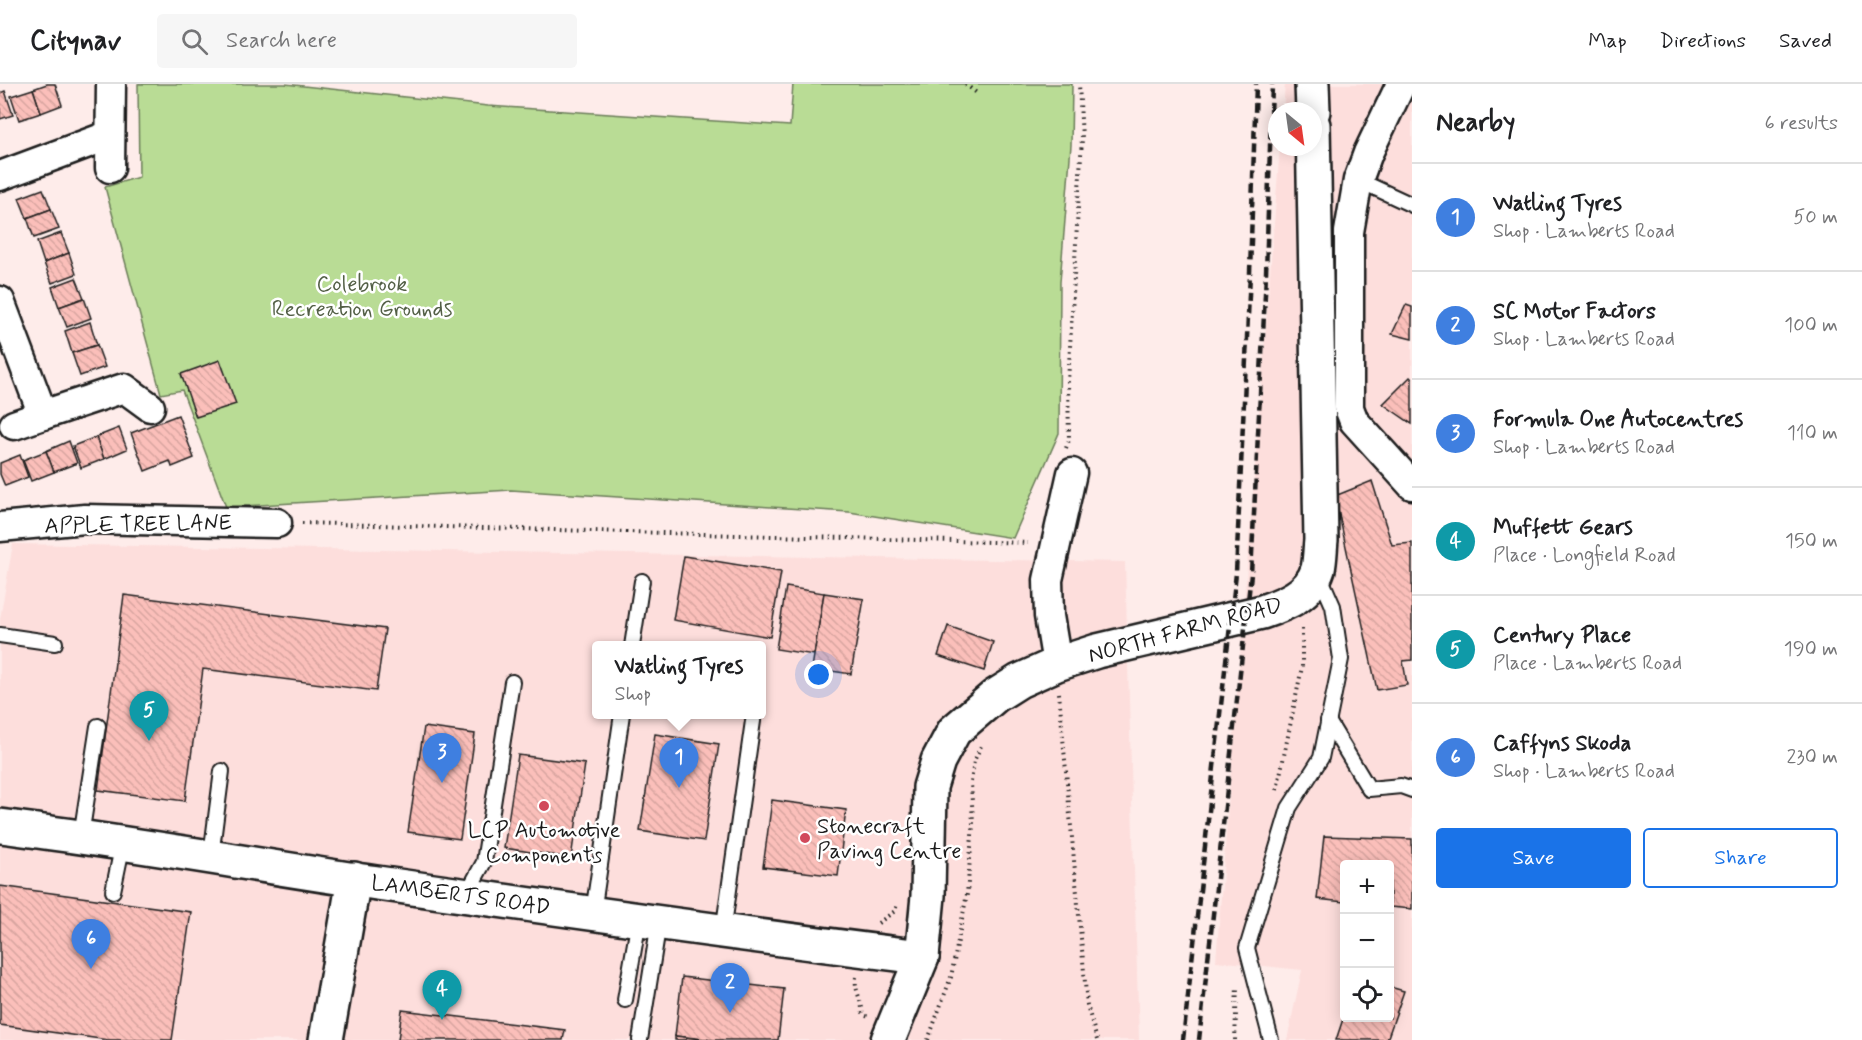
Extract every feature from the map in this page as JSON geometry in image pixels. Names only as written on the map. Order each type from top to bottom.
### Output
[{"type":"street","points":[[110,168],[111,84]]},
{"type":"street","points":[[1312,84],[1313,102]]},
{"type":"street","points":[[1401,84],[1384,117],[1358,180],[1349,232],[1349,408],[1354,421],[1412,485]]},
{"type":"street","points":[[0,176],[110,135]]},
{"type":"street","points":[[1314,156],[1321,540],[1318,570]]},
{"type":"street","points":[[0,301],[43,415]]},
{"type":"street","points":[[14,425],[124,388],[150,407]]},
{"type":"street","points":[[1054,678],[1048,580],[1068,462]]},
{"type":"street","name":"APPLE TREE LANE","points":[[0,527],[85,519],[277,523]]},
{"type":"street","name":"NORTH FARM ROAD","points":[[888,1040],[922,957],[928,896],[930,787],[938,761],[954,730],[995,696],[1019,681],[1054,678],[1097,651],[1262,612],[1288,603],[1307,589],[1318,570]]},
{"type":"street","name":"LAMBERTS ROAD","points":[[0,826],[81,836],[354,879],[723,932],[922,957]]},
{"type":"street","points":[[326,1040],[354,879]]},
{"type":"lane","points":[[1358,180],[1412,205]]},
{"type":"lane","points":[[1271,1040],[1247,948],[1289,808],[1321,758],[1341,658],[1333,606],[1318,570]]},
{"type":"lane","points":[[633,641],[642,581]]},
{"type":"lane","points":[[0,635],[55,643]]},
{"type":"lane","points":[[466,895],[484,862],[512,682]]},
{"type":"lane","points":[[593,913],[621,719]]},
{"type":"lane","points":[[723,932],[753,719]]},
{"type":"lane","points":[[1328,721],[1369,789],[1401,786],[1412,790]]},
{"type":"lane","points":[[81,836],[98,726]]},
{"type":"lane","points":[[211,856],[222,771]]},
{"type":"lane","points":[[114,891],[123,843]]},
{"type":"lane","points":[[625,1000],[649,921]]},
{"type":"lane","points":[[640,1040],[649,921]]},
{"type":"path","points":[[964,84],[978,94]]},
{"type":"path","points":[[1068,462],[1068,382],[1082,138],[1078,84]]},
{"type":"path","points":[[277,523],[1028,543]]},
{"type":"path","points":[[1028,553],[1028,543],[1032,535]]},
{"type":"path","points":[[1054,678],[1059,688],[1087,1005],[1097,1040]]},
{"type":"path","points":[[875,924],[883,921],[895,911],[899,896],[967,894],[973,824],[971,782],[974,761],[983,743]]},
{"type":"shaded area","points":[[1285,84],[1412,84],[1412,1040],[1287,1040],[1302,970],[1216,961],[1279,156],[1322,156],[1322,102],[1284,102]]},
{"type":"shaded area","points":[[13,544],[1125,562],[1139,1040],[0,1040],[0,619]]},
{"type":"green space","name":"Colebrook Recreation Grounds","points":[[138,84],[285,84],[488,106],[790,126],[793,84],[1072,84],[1071,145],[1060,282],[1059,433],[1013,538],[849,512],[511,490],[226,507],[182,390],[161,394],[105,187],[139,177]]},
{"type":"building","points":[[55,84],[62,105],[41,113],[33,89]]},
{"type":"building","points":[[33,89],[41,113],[19,120],[11,96]]},
{"type":"building","points":[[5,91],[13,115],[0,119],[0,93]]},
{"type":"building","points":[[43,189],[51,209],[27,218],[19,198]]},
{"type":"building","points":[[51,209],[59,229],[34,238],[27,218]]},
{"type":"building","points":[[61,233],[69,253],[44,263],[37,242]]},
{"type":"building","points":[[69,253],[76,274],[52,283],[44,263]]},
{"type":"building","points":[[76,278],[84,298],[59,307],[52,287]]},
{"type":"building","points":[[84,298],[91,318],[67,327],[59,307]]},
{"type":"building","points":[[1406,305],[1412,307],[1412,339],[1392,334]]},
{"type":"building","points":[[90,322],[97,345],[72,353],[65,331]]},
{"type":"building","points":[[97,345],[105,367],[80,376],[72,353]]},
{"type":"building","points":[[220,360],[236,404],[196,417],[181,374]]},
{"type":"building","points":[[1410,377],[1412,379],[1412,424],[1383,404]]},
{"type":"building","points":[[178,415],[194,458],[172,467],[170,461],[145,471],[131,433]]},
{"type":"building","points":[[119,428],[127,449],[104,459],[96,437]]},
{"type":"building","points":[[96,437],[104,459],[81,468],[73,446]]},
{"type":"building","points":[[69,441],[77,463],[54,472],[46,451]]},
{"type":"building","points":[[46,451],[54,472],[31,481],[23,460]]},
{"type":"building","points":[[20,455],[28,477],[5,486],[0,474],[0,463]]},
{"type":"building","points":[[1372,481],[1392,545],[1412,543],[1412,660],[1403,661],[1407,685],[1377,690],[1335,496]]},
{"type":"building","points":[[684,556],[781,572],[770,637],[673,620]]},
{"type":"building","points":[[786,587],[824,593],[814,655],[776,649]]},
{"type":"building","points":[[824,593],[864,599],[851,674],[812,668]]},
{"type":"building","points":[[124,595],[385,629],[376,691],[203,669],[185,801],[98,790]]},
{"type":"building","points":[[948,626],[993,642],[984,671],[938,656]]},
{"type":"building","points":[[424,727],[475,734],[460,839],[408,832]]},
{"type":"building","points":[[655,734],[719,744],[704,841],[640,831]]},
{"type":"building","name":"LCP Automotive Components","points":[[518,755],[585,764],[571,858],[504,848]]},
{"type":"building","name":"Stonecraft Paving Centre","points":[[772,800],[846,810],[838,876],[763,867]]},
{"type":"building","points":[[1324,836],[1412,839],[1412,909],[1394,907],[1394,860],[1340,860],[1340,902],[1317,899]]},
{"type":"building","points":[[0,886],[191,912],[172,1040],[108,1040],[0,1025]]},
{"type":"building","points":[[682,977],[784,989],[778,1040],[712,1040],[675,1036]]},
{"type":"building","points":[[1394,988],[1404,991],[1394,1020]]},
{"type":"building","points":[[402,1010],[565,1030],[563,1040],[398,1040]]},
{"type":"building","points":[[1342,1022],[1393,1022],[1387,1040],[1336,1040]]},
{"type":"building","points":[[675,1036],[712,1040],[675,1040]]},
{"type":"railway","points":[[1183,1040],[1236,573],[1256,84]]},
{"type":"railway","points":[[1199,1040],[1251,574],[1266,274],[1272,84]]},
{"type":"place","name":"Century Place","points":[[149,741]]},
{"type":"place","name":"Formula One Autocentres","points":[[442,783]]},
{"type":"place","name":"Watling Tyres","points":[[679,788]]},
{"type":"place","name":"LCP Automotive Components","points":[[544,806]]},
{"type":"place","name":"Stonecraft Paving Centre","points":[[805,838]]},
{"type":"place","name":"Caffyns Skoda","points":[[91,969]]},
{"type":"place","name":"SC Motor Factors","points":[[730,1013]]},
{"type":"place","name":"Muffett Gears","points":[[442,1020]]}]
